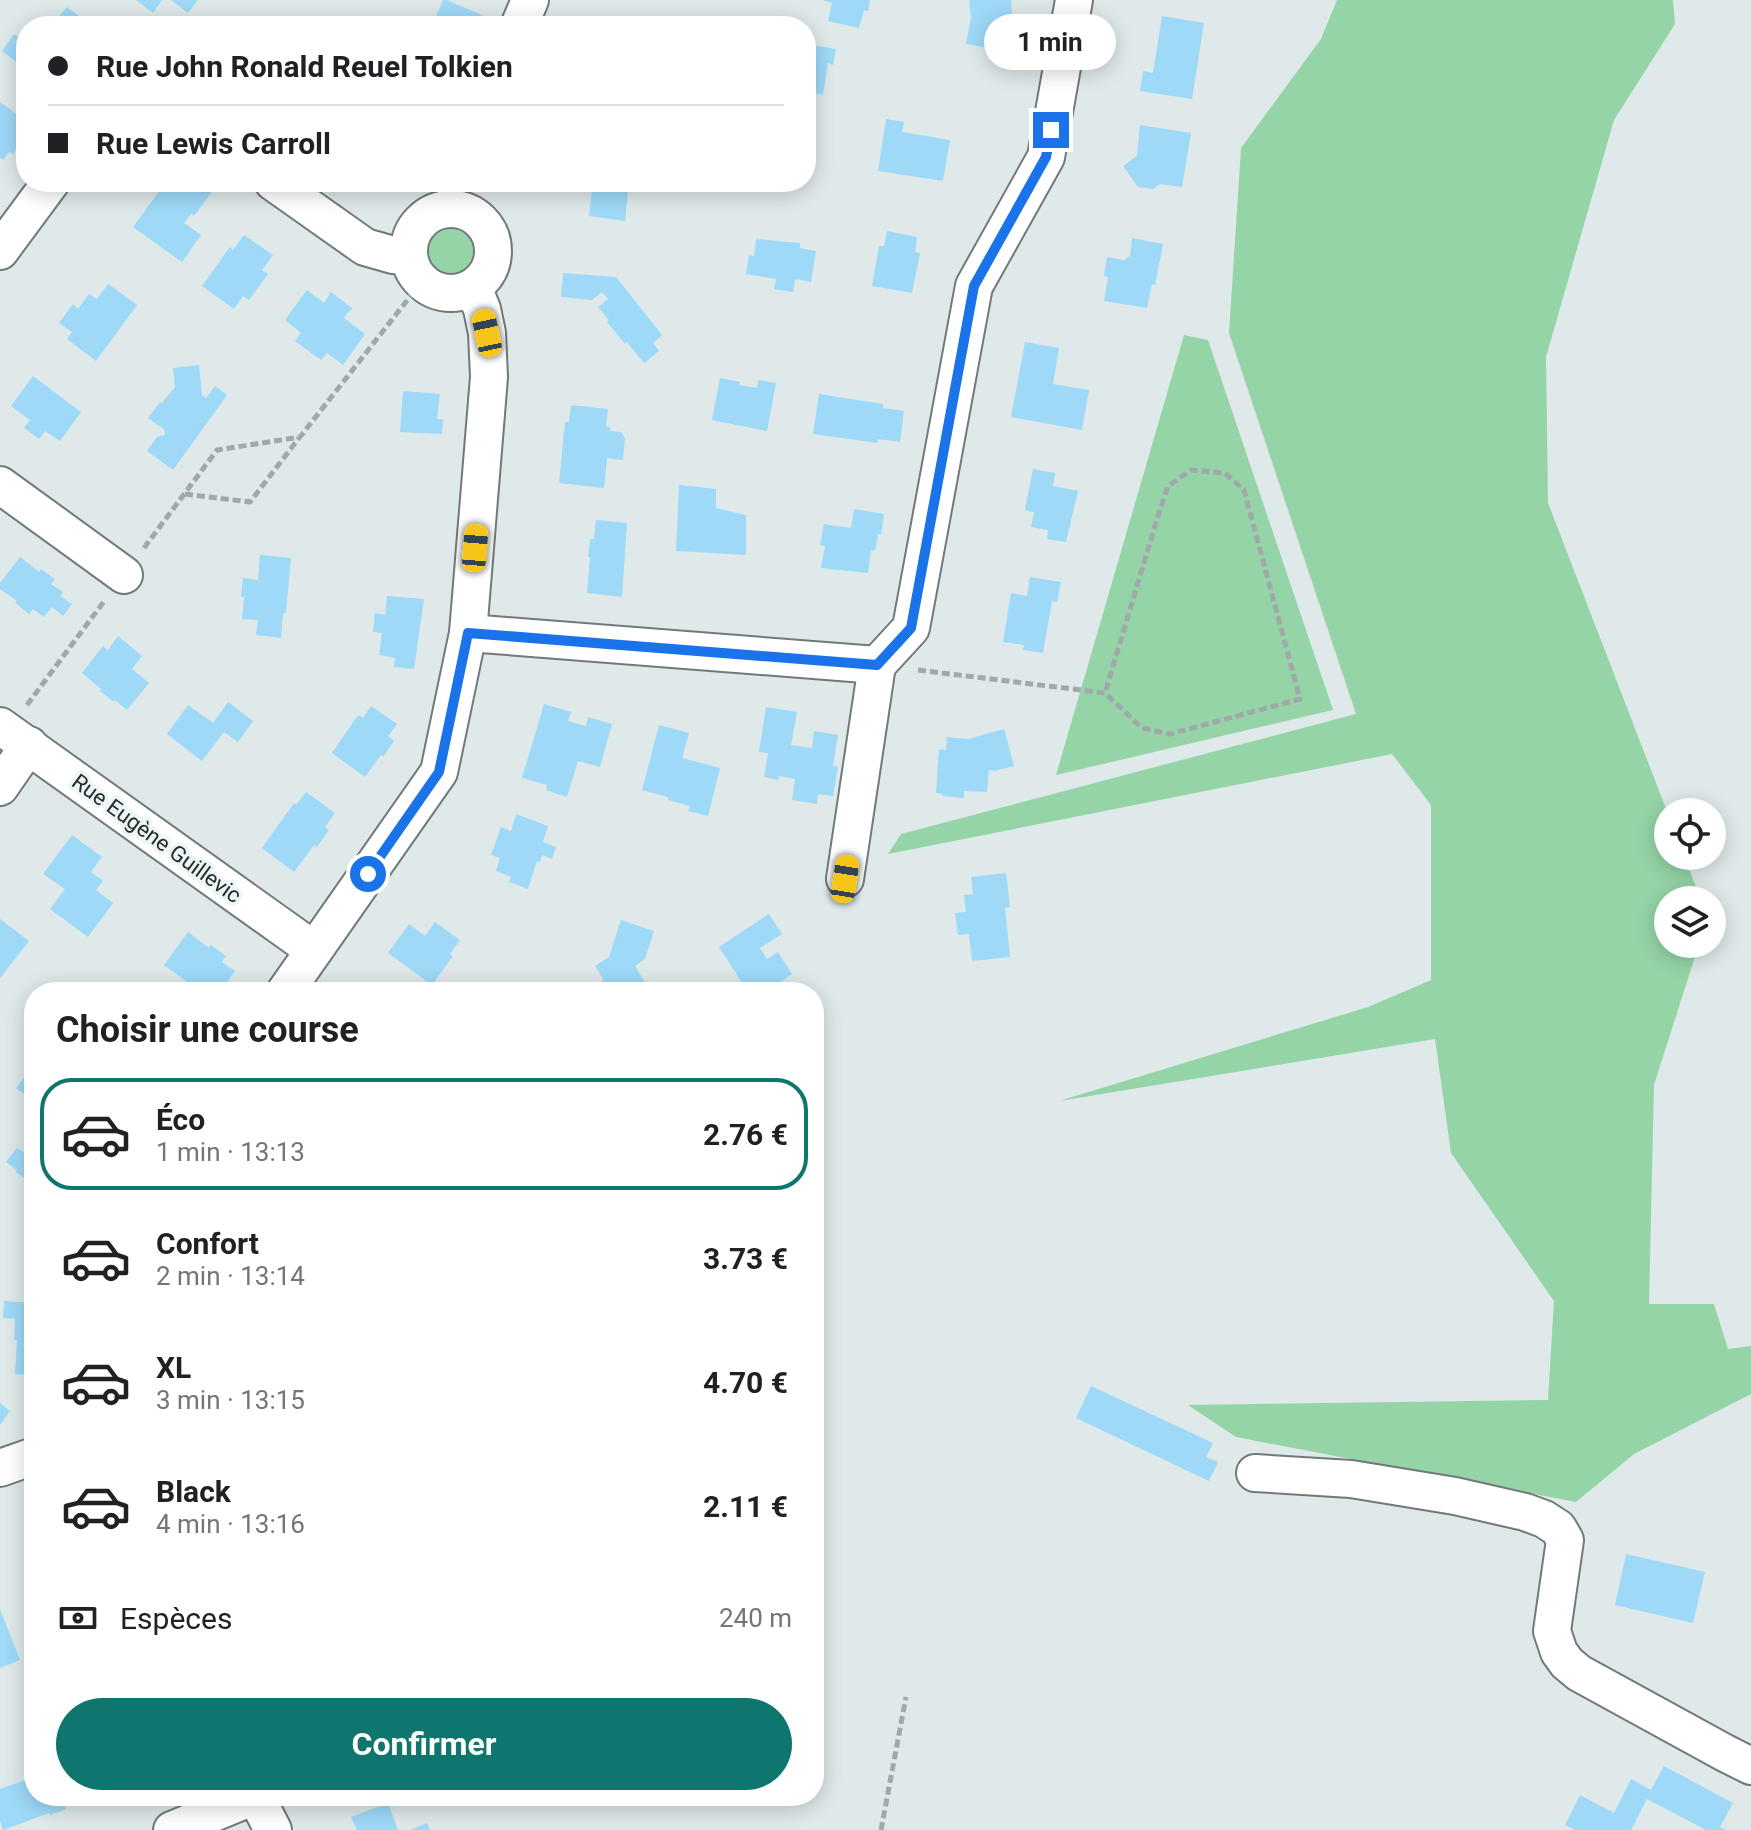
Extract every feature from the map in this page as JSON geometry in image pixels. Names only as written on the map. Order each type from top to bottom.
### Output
[{"type":"street","points":[[845,879],[877,665],[911,628],[974,286],[1046,157],[1074,0]]},
{"type":"street","points":[[0,251],[44,192]]},
{"type":"street","points":[[287,192],[365,247],[393,255],[415,269],[431,289],[452,294],[473,287],[483,278],[493,255],[487,229],[455,195],[415,227],[409,241],[415,269]]},
{"type":"street","points":[[292,982],[439,772],[468,633],[489,377],[487,333],[473,287]]},
{"type":"street","points":[[0,485],[123,576]]},
{"type":"street","points":[[468,633],[877,665]]},
{"type":"street","points":[[0,787],[12,734]]},
{"type":"street","name":"Rue Eugène Guillevic","points":[[12,734],[314,950]]},
{"type":"street","points":[[0,1468],[24,1460]]},
{"type":"street","points":[[1255,1473],[1351,1479],[1455,1496],[1544,1519],[1558,1528],[1565,1540],[1552,1631],[1559,1652],[1567,1663],[1592,1680],[1751,1766]]},
{"type":"street","points":[[172,1830],[231,1806]]},
{"type":"street","points":[[261,1806],[273,1830]]},
{"type":"path","points":[[184,494],[250,502],[300,437],[415,269]]},
{"type":"path","points":[[12,734],[123,576],[217,450],[300,437]]},
{"type":"path","points":[[877,665],[1105,693],[1142,728],[1170,734],[1300,699],[1244,490],[1225,473],[1191,470],[1168,486],[1105,693]]},
{"type":"path","points":[[881,1830],[906,1697]]},
{"type":"green space","points":[[1337,0],[1673,0],[1675,24],[1614,120],[1546,357],[1548,503],[1662,798],[1654,798],[1654,870],[1689,870],[1696,886],[1654,886],[1654,958],[1695,958],[1654,1085],[1649,1304],[1714,1304],[1728,1349],[1751,1346],[1751,1394],[1634,1454],[1576,1502],[1236,1437],[1188,1405],[1548,1400],[1554,1301],[1451,1153],[1435,1039],[1059,1101],[1368,1007],[1431,980],[1431,805],[1392,754],[888,854],[901,834],[1356,714],[1229,333],[1241,148],[1321,39]]},
{"type":"green space","points":[[451,229],[467,235],[473,251],[467,267],[451,273],[435,267],[429,251],[435,235]]},
{"type":"green space","points":[[1184,335],[1208,340],[1333,710],[1056,775]]},
{"type":"building","points":[[136,0],[162,0],[153,13]]},
{"type":"building","points":[[171,0],[198,0],[188,13]]},
{"type":"building","points":[[443,0],[447,0],[484,16],[436,16]]},
{"type":"building","points":[[823,0],[870,0],[859,28],[828,21],[832,3]]},
{"type":"building","points":[[969,0],[1011,0],[1012,15],[1034,19],[1028,55],[966,44],[971,18]]},
{"type":"building","points":[[67,7],[79,16],[60,16]]},
{"type":"building","points":[[1162,16],[1204,23],[1192,99],[1140,91],[1143,71],[1153,73]]},
{"type":"building","points":[[14,34],[16,36],[16,62],[2,51]]},
{"type":"building","points":[[816,46],[836,49],[833,65],[828,63],[823,95],[816,94]]},
{"type":"building","points":[[0,102],[16,114],[16,150],[13,154],[9,152],[3,160],[0,158]]},
{"type":"building","points":[[886,119],[904,122],[902,132],[950,140],[943,181],[878,171]]},
{"type":"building","points":[[1140,125],[1191,133],[1182,187],[1160,184],[1153,189],[1138,187],[1123,166],[1137,156]]},
{"type":"building","points":[[159,192],[212,192],[194,216],[191,214],[184,223],[201,235],[182,262],[133,227]]},
{"type":"building","points":[[592,192],[628,192],[625,221],[589,216]]},
{"type":"building","points":[[887,231],[917,237],[915,252],[920,253],[912,293],[872,286],[879,246],[884,246]]},
{"type":"building","points":[[244,235],[273,255],[262,270],[268,274],[249,300],[243,296],[234,309],[202,286],[230,247],[233,250]]},
{"type":"building","points":[[1132,238],[1163,244],[1147,308],[1104,301],[1107,257],[1124,260],[1130,256]]},
{"type":"building","points":[[756,239],[800,243],[800,248],[816,251],[811,282],[795,279],[793,292],[774,289],[776,279],[746,274],[749,255],[754,256]]},
{"type":"building","points":[[563,273],[616,277],[662,335],[653,343],[659,351],[644,363],[627,342],[625,344],[598,307],[608,299],[602,292],[592,300],[561,297]]},
{"type":"building","points":[[108,284],[137,305],[96,361],[67,339],[72,332],[59,323],[73,304],[78,309],[89,294],[97,299]]},
{"type":"building","points":[[307,290],[324,303],[331,292],[352,308],[344,318],[365,334],[343,365],[327,353],[321,360],[295,341],[301,333],[285,320]]},
{"type":"building","points":[[1025,342],[1059,348],[1053,384],[1089,390],[1082,430],[1011,417]]},
{"type":"building","points":[[199,365],[202,395],[206,398],[215,386],[227,395],[173,470],[147,451],[157,437],[165,435],[164,429],[148,418],[175,387],[173,368]]},
{"type":"building","points":[[33,376],[81,412],[60,441],[45,431],[39,439],[24,428],[30,420],[11,406]]},
{"type":"building","points":[[720,378],[757,388],[758,380],[776,383],[767,431],[712,420]]},
{"type":"building","points":[[403,391],[440,394],[437,419],[443,419],[442,434],[400,432]]},
{"type":"building","points":[[819,394],[883,404],[883,408],[904,411],[900,442],[878,439],[877,443],[813,434]]},
{"type":"building","points":[[571,405],[608,409],[606,426],[610,427],[610,431],[621,432],[625,438],[623,460],[607,458],[604,488],[559,483],[565,422],[569,422]]},
{"type":"building","points":[[1033,469],[1055,473],[1053,486],[1078,491],[1066,542],[1047,539],[1048,530],[1031,527],[1034,512],[1025,510]]},
{"type":"building","points":[[679,485],[716,489],[716,508],[746,515],[746,555],[676,551]]},
{"type":"building","points":[[854,509],[884,514],[881,535],[878,534],[875,551],[871,550],[868,573],[821,568],[825,546],[820,545],[824,524],[851,528]]},
{"type":"building","points":[[596,520],[627,523],[622,597],[587,593],[590,539],[594,539]]},
{"type":"building","points":[[260,555],[291,558],[281,638],[256,635],[258,620],[242,619],[243,578],[258,580]]},
{"type":"building","points":[[20,557],[39,572],[41,569],[55,579],[51,584],[63,592],[60,596],[72,604],[63,616],[52,607],[44,617],[33,609],[29,614],[0,589],[0,583]]},
{"type":"building","points":[[1030,577],[1061,582],[1057,602],[1052,601],[1043,653],[1023,650],[1024,645],[1003,642],[1011,593],[1027,596]]},
{"type":"building","points":[[387,596],[424,599],[414,669],[394,667],[395,658],[379,655],[382,633],[373,632],[375,613],[385,615]]},
{"type":"building","points":[[118,636],[142,656],[132,669],[149,683],[127,710],[100,691],[82,673],[103,646],[108,650]]},
{"type":"building","points":[[228,702],[253,721],[238,742],[224,732],[202,761],[167,734],[188,705],[213,723]]},
{"type":"building","points":[[544,704],[571,712],[568,721],[586,726],[588,717],[612,724],[600,767],[578,761],[567,797],[546,790],[547,785],[522,778]]},
{"type":"building","points":[[371,706],[397,724],[388,736],[394,741],[365,777],[332,753],[358,715],[363,718]]},
{"type":"building","points":[[766,707],[797,712],[791,745],[812,748],[814,731],[838,735],[833,766],[838,767],[833,796],[818,794],[817,804],[792,800],[795,779],[764,777],[768,753],[759,752]]},
{"type":"building","points":[[659,725],[689,733],[682,758],[720,768],[708,816],[688,811],[690,806],[668,800],[668,797],[642,790]]},
{"type":"building","points":[[1004,729],[1014,766],[989,770],[987,792],[964,791],[964,798],[936,793],[939,749],[946,750],[947,737],[968,739]]},
{"type":"building","points":[[306,792],[335,813],[325,827],[329,830],[294,872],[262,848],[294,803],[296,805]]},
{"type":"building","points":[[516,814],[548,826],[543,842],[556,847],[552,859],[542,855],[540,862],[537,861],[528,889],[509,882],[511,877],[496,871],[500,858],[491,855],[501,827],[511,831]]},
{"type":"building","points":[[72,835],[102,857],[91,872],[103,881],[96,890],[113,903],[88,937],[50,909],[65,889],[43,874]]},
{"type":"building","points":[[1006,873],[1010,907],[1005,908],[1010,957],[972,961],[969,934],[958,935],[955,913],[966,912],[964,895],[973,894],[971,877]]},
{"type":"building","points":[[769,914],[782,934],[760,948],[767,959],[778,952],[792,974],[780,982],[742,982],[719,947]]},
{"type":"building","points":[[0,919],[29,941],[0,978]]},
{"type":"building","points":[[621,920],[654,931],[645,959],[635,966],[645,982],[602,982],[595,966],[609,957]]},
{"type":"building","points":[[435,922],[460,940],[450,954],[453,956],[434,982],[428,982],[388,953],[409,924],[425,936]]},
{"type":"building","points":[[188,932],[226,956],[222,962],[235,971],[227,982],[187,982],[164,965]]},
{"type":"building","points":[[24,1077],[24,1094],[16,1088]]},
{"type":"building","points":[[17,1148],[24,1152],[24,1178],[6,1162]]},
{"type":"building","points":[[4,1301],[24,1302],[24,1374],[15,1374],[15,1319],[3,1318]]},
{"type":"building","points":[[1091,1386],[1213,1443],[1206,1457],[1218,1462],[1209,1481],[1076,1418]]},
{"type":"building","points":[[0,1403],[10,1411],[0,1425]]},
{"type":"building","points":[[1626,1554],[1705,1572],[1693,1623],[1615,1605]]},
{"type":"building","points":[[0,1609],[20,1660],[0,1668]]},
{"type":"building","points":[[1664,1766],[1733,1803],[1720,1827],[1726,1830],[1706,1830],[1647,1799],[1631,1830],[1575,1830],[1565,1825],[1580,1795],[1614,1813],[1631,1779],[1651,1790]]},
{"type":"building","points":[[24,1781],[24,1806],[65,1806],[66,1809],[3,1830],[0,1789]]},
{"type":"building","points":[[380,1806],[389,1806],[398,1830],[357,1830],[351,1817]]},
{"type":"building","points":[[427,1823],[430,1830],[410,1830]]},
{"type":"route","points":[[368,874],[439,772],[468,633],[877,665],[911,628],[974,286],[1046,157],[1051,130]]}]
